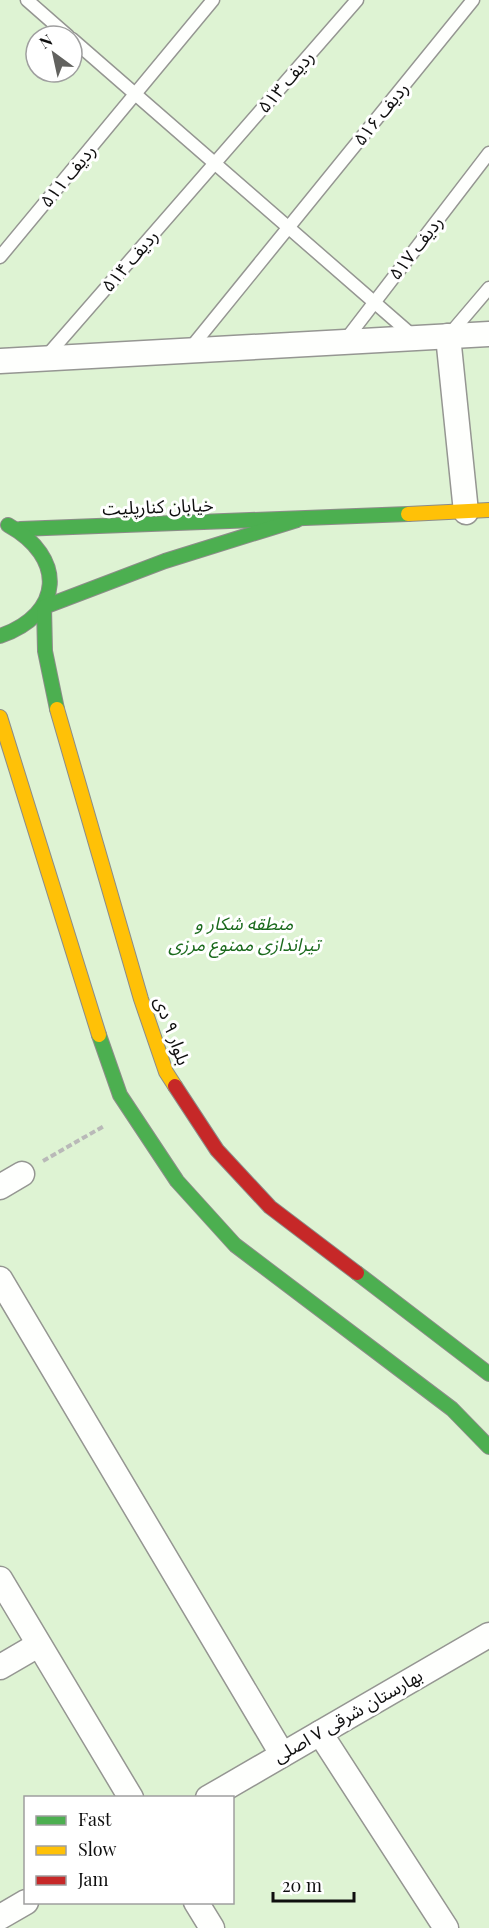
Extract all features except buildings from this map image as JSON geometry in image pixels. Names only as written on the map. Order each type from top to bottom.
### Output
[{"type":"street","points":[[0,361],[489,334]]},
{"type":"street","points":[[448,336],[477,511]]},
{"type":"street","name":"خیابان کنارپلیت","points":[[20,529],[297,520],[477,511]]},
{"type":"street","name":"خیابان کنارپلیت","points":[[44,607],[165,561],[297,520]]},
{"type":"street","points":[[0,524],[20,529]]},
{"type":"street","name":"بلوار ۹ دی","points":[[20,529],[34,540],[45,555],[50,572],[50,589],[44,607],[45,651],[54,700],[141,999],[166,1072],[217,1150],[270,1207],[489,1374]]},
{"type":"street","points":[[0,636],[23,629],[44,607]]},
{"type":"street","points":[[0,717],[92,1014],[120,1095],[177,1181],[236,1245],[452,1409],[489,1447]]},
{"type":"street","points":[[0,1187],[22,1174]]},
{"type":"street","points":[[0,1280],[282,1755]]},
{"type":"street","points":[[0,1579],[130,1796]]},
{"type":"street","name":"بهارستان شرقی ۷ اصلی","points":[[210,1796],[489,1635]]},
{"type":"street","points":[[0,1667],[38,1645]]},
{"type":"street","points":[[320,1733],[446,1928]]},
{"type":"street","points":[[7,1928],[0,1917],[24,1903]]},
{"type":"street","points":[[197,1904],[212,1928]]},
{"type":"lane","points":[[27,0],[54,24]]},
{"type":"lane","name":"ردیف ۵۱۱","points":[[0,257],[213,0]]},
{"type":"lane","name":"ردیف ۵۱۳","points":[[215,164],[357,0]]},
{"type":"lane","name":"ردیف ۵۱۶","points":[[188,351],[473,0]]},
{"type":"lane","points":[[84,49],[415,338]]},
{"type":"lane","name":"ردیف ۵۱۷","points":[[344,342],[489,153]]},
{"type":"lane","name":"ردیف ۵۱۴","points":[[45,359],[215,164]]},
{"type":"lane","points":[[448,336],[489,288]]},
{"type":"path","points":[[22,1174],[130,1110]]},
{"type":"green space","name":"منطقه شکار و تیراندازی ممنوع مرزی","points":[[0,0],[489,0],[489,1928],[0,1928]]},
{"type":"traffic: fast","points":[[20,529],[408,514]]},
{"type":"traffic: fast","points":[[57,709],[45,651],[44,607],[165,561],[297,520]]},
{"type":"traffic: fast","points":[[0,636],[21,626],[36,614],[46,600],[50,584],[48,568],[40,553],[27,538],[8,525]]},
{"type":"traffic: fast","points":[[99,1035],[120,1095],[177,1181],[235,1245],[452,1409],[489,1447]]},
{"type":"traffic: fast","points":[[357,1273],[489,1374]]},
{"type":"traffic: slow","points":[[408,514],[489,510]]},
{"type":"traffic: slow","points":[[57,709],[141,999],[166,1072],[175,1086]]},
{"type":"traffic: slow","points":[[0,717],[99,1035]]},
{"type":"traffic: jam","points":[[175,1086],[217,1150],[270,1207],[357,1273]]}]
